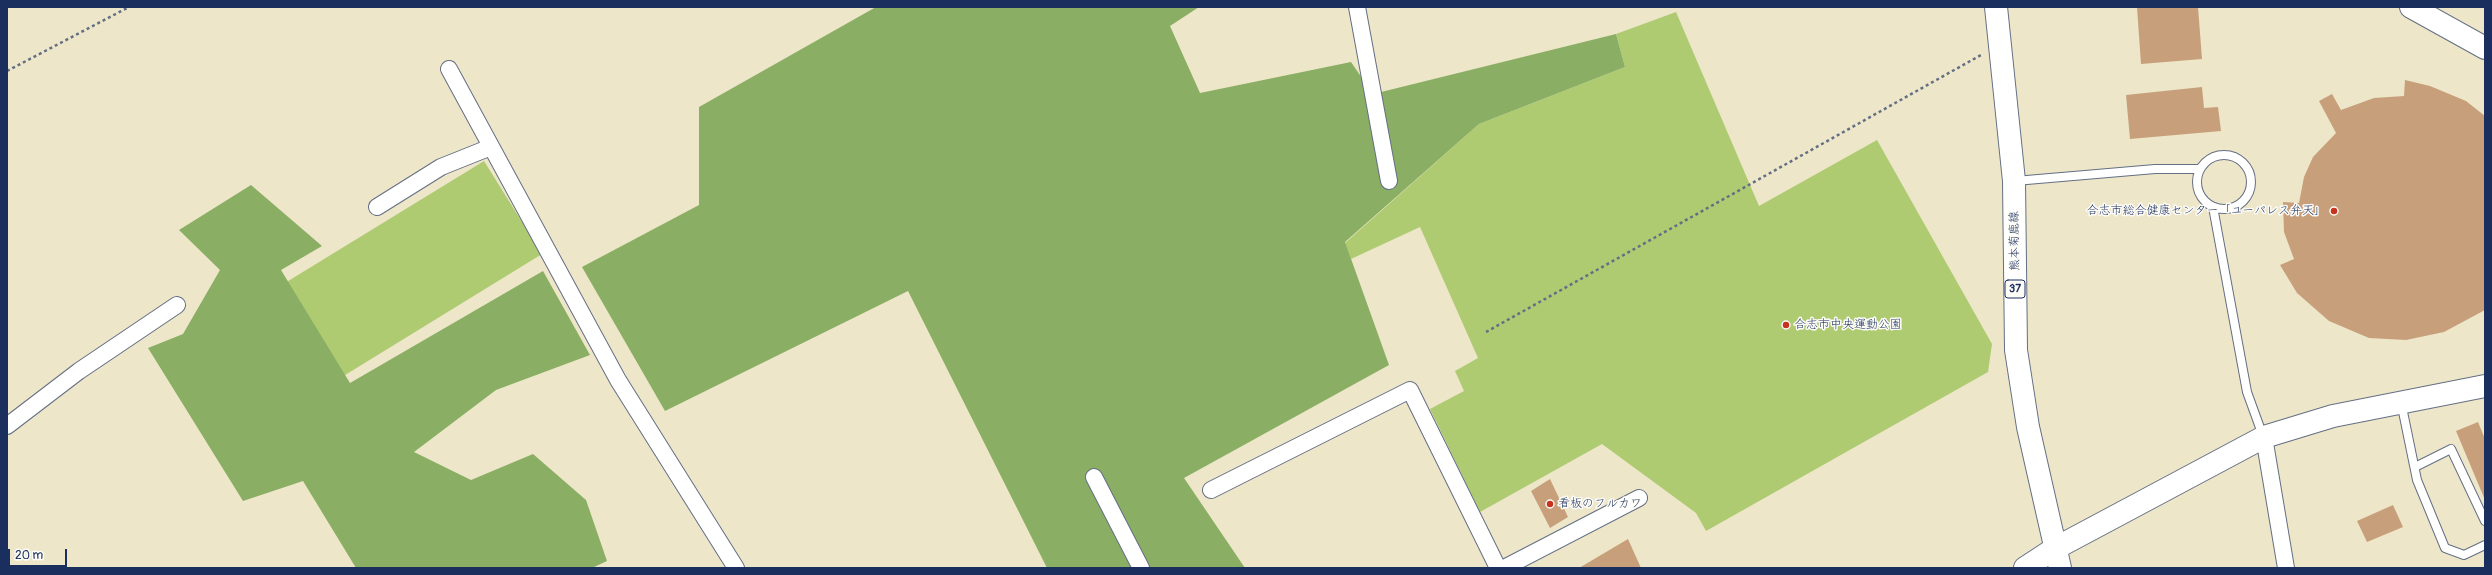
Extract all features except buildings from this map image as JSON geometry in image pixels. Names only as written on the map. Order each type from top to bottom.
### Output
[{"type":"street","points":[[1357,7],[1389,181]]},
{"type":"street","name":"熊本菊鹿線","points":[[1996,7],[2014,181],[2016,350],[2028,427],[2057,558]]},
{"type":"street","points":[[2412,7],[2485,48]]},
{"type":"street","points":[[449,69],[618,380],[736,568]]},
{"type":"street","points":[[377,206],[441,167],[491,147]]},
{"type":"street","points":[[7,426],[79,372],[177,305]]},
{"type":"street","points":[[2025,568],[2057,558],[2264,437],[2333,416],[2485,386]]},
{"type":"street","points":[[1211,490],[1410,390],[1498,568]]},
{"type":"street","points":[[2264,437],[2286,568]]},
{"type":"street","points":[[1094,477],[1141,568]]},
{"type":"street","points":[[1504,568],[1639,498]]},
{"type":"lane","points":[[2226,154],[2241,160],[2250,173],[2251,189],[2243,202],[2228,209],[2213,207],[2201,197],[2197,184],[2200,169],[2211,158],[2226,154]]},
{"type":"lane","points":[[2014,181],[2155,170],[2200,169]]},
{"type":"lane","points":[[2213,207],[2247,392],[2264,437]]},
{"type":"lane","points":[[2401,402],[2417,480],[2445,548],[2464,555],[2485,545]]},
{"type":"lane","points":[[2415,467],[2451,449],[2485,521]]},
{"type":"path","points":[[7,71],[129,7]]},
{"type":"path","points":[[1486,332],[2000,45]]},
{"type":"green space","points":[[876,7],[1199,7],[1170,26],[1200,93],[1351,62],[1373,94],[1616,34],[1625,67],[1479,124],[1345,242],[1389,365],[1184,478],[1245,568],[1047,568],[908,291],[665,411],[582,267],[699,205],[699,107]]},
{"type":"green space","points":[[1676,12],[1759,206],[1877,140],[1992,344],[1988,372],[1706,531],[1696,513],[1602,444],[1480,512],[1430,409],[1464,391],[1455,371],[1478,358],[1420,227],[1351,259],[1345,243],[1479,124],[1625,67],[1616,34]]},
{"type":"green space","points":[[484,161],[542,254],[337,380],[280,286]]},
{"type":"green space","points":[[251,185],[322,246],[281,270],[350,383],[543,271],[590,355],[496,390],[414,452],[471,480],[533,454],[586,500],[607,561],[592,568],[356,568],[303,481],[243,501],[148,348],[183,334],[220,270],[179,230]]},
{"type":"place","name":"合志市総合健康センター「ユーパレス弁天」","points":[[2334,211]]},
{"type":"place","name":"合志市中央運動公園","points":[[1786,325]]},
{"type":"place","name":"看板のフルカワ","points":[[1550,504]]}]
